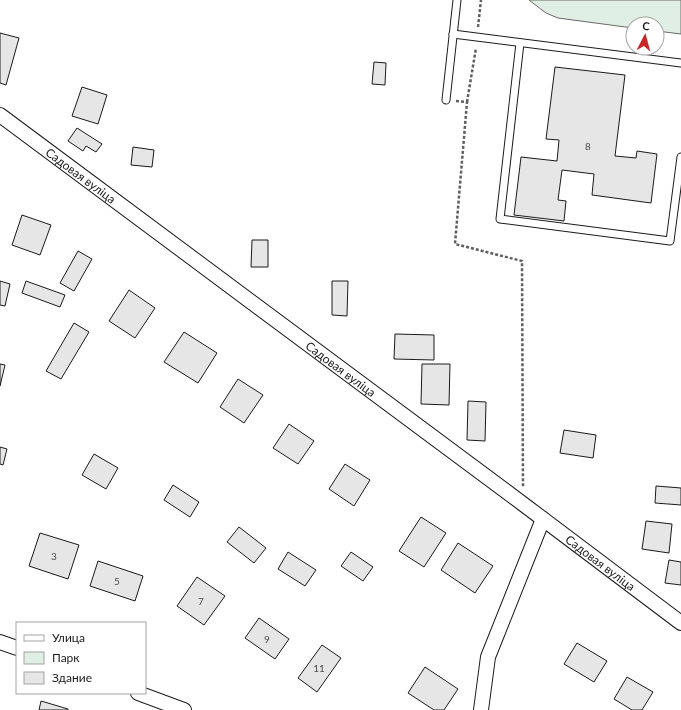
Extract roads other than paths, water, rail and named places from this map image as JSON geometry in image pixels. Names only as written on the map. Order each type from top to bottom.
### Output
[{"type":"street","name":"Садовая вуліца","points":[[0,115],[681,623]]},
{"type":"street","points":[[480,710],[488,656],[542,519]]},
{"type":"street","points":[[0,642],[16,648]]},
{"type":"street","points":[[141,694],[184,710]]},
{"type":"lane","points":[[446,100],[457,0]]},
{"type":"lane","points":[[453,34],[681,63]]},
{"type":"lane","points":[[520,42],[500,219],[670,241],[681,157]]}]
